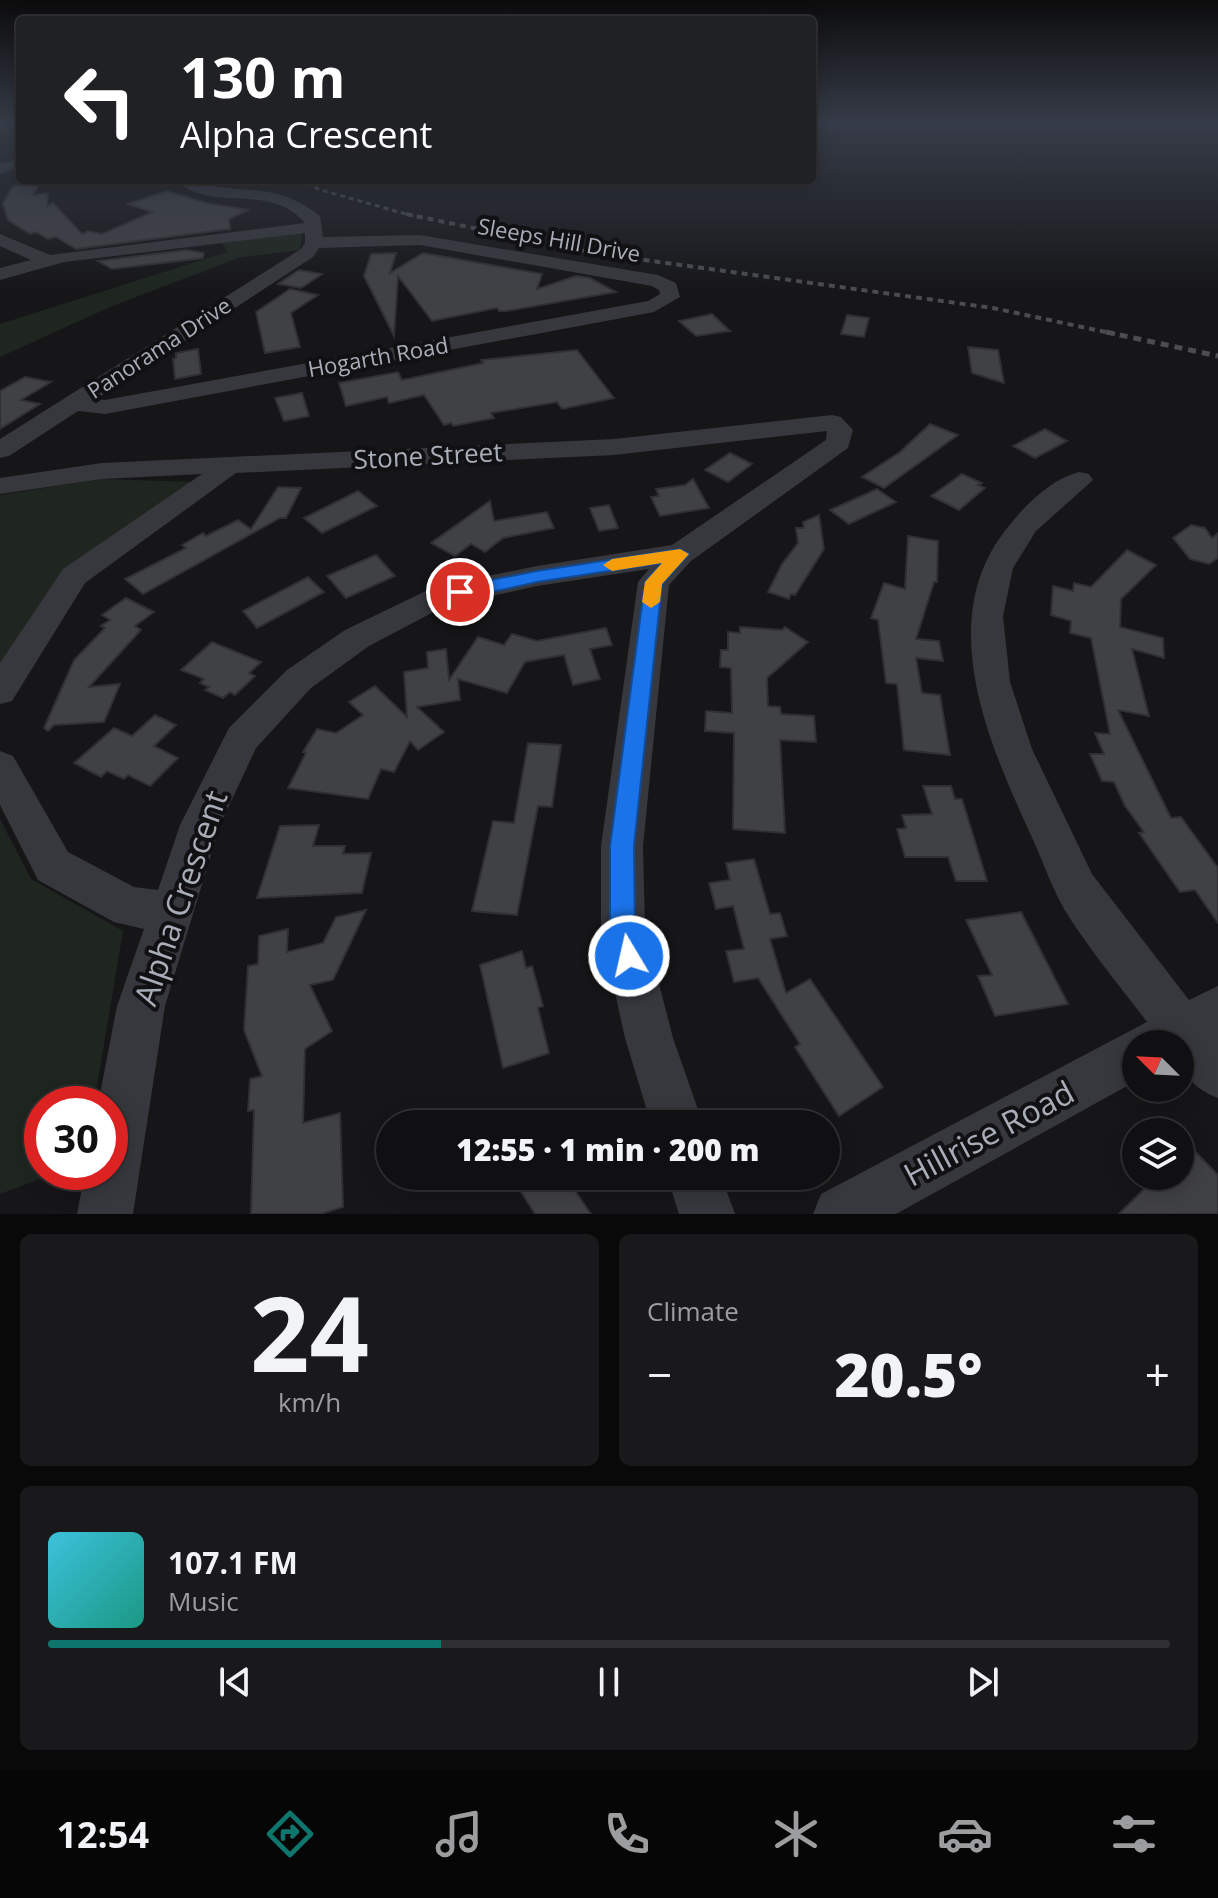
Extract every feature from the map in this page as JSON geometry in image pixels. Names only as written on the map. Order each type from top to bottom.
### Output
[{"type":"street","points":[[198,184],[223,191],[283,197],[299,205],[314,220],[315,235]]},
{"type":"street","name":"Sleeps Hill Drive","points":[[0,274],[46,260],[315,235],[420,240],[658,281],[669,287]]},
{"type":"street","name":"Panorama Drive","points":[[0,450],[307,253],[315,235]]},
{"type":"street","points":[[0,239],[46,260]]},
{"type":"street","name":"Hogarth Road","points":[[73,403],[105,407],[654,306],[670,297],[669,287]]},
{"type":"street","name":"Stone Street","points":[[0,486],[102,471],[614,447],[820,421],[832,422],[840,430],[839,443],[680,554]]},
{"type":"street","points":[[0,691],[74,576],[203,487],[228,466]]},
{"type":"street","points":[[1079,480],[1058,493],[1032,516],[1009,544],[992,585],[986,637],[1000,707],[1024,775],[1080,895],[1218,1073]]},
{"type":"street","points":[[672,1110],[649,1038],[623,929],[622,846],[654,582],[680,554]]},
{"type":"street","name":"Alpha Crescent","points":[[105,1214],[141,1006],[200,825],[242,739],[299,679],[357,638],[434,598],[537,576],[680,554]]},
{"type":"street","points":[[0,767],[53,866],[129,907],[172,912]]},
{"type":"street","name":"Hillrise Road","points":[[841,1214],[1122,1062]]},
{"type":"street","points":[[699,1190],[707,1214]]},
{"type":"shaded area","points":[[302,233],[300,250],[241,257],[110,307],[0,357],[0,324],[227,252],[222,243]]},
{"type":"shaded area","points":[[102,479],[197,482],[72,565],[0,677],[0,495]]},
{"type":"shaded area","points":[[0,819],[31,879],[123,931],[97,1086],[24,1086],[24,1185],[0,1194]]},
{"type":"building","points":[[39,184],[33,195],[48,193],[47,206],[53,203],[82,234],[88,231],[102,234],[153,212],[128,204],[167,191],[207,203],[248,210],[229,219],[230,229],[76,249],[56,237],[48,239],[36,232],[30,234],[8,220],[3,203],[13,186]]},
{"type":"building","points":[[186,250],[204,253],[203,258],[112,269],[98,261]]},
{"type":"building","points":[[396,253],[390,273],[423,253],[542,274],[537,289],[576,276],[590,278],[616,292],[506,311],[497,308],[432,321],[398,276],[394,336],[364,276],[371,254]]},
{"type":"building","points":[[299,270],[322,274],[301,288],[278,284]]},
{"type":"building","points":[[290,289],[318,295],[291,313],[300,347],[265,353],[256,312]]},
{"type":"building","points":[[712,314],[730,331],[696,336],[679,321]]},
{"type":"building","points":[[847,315],[869,318],[864,337],[841,334]]},
{"type":"building","points":[[968,347],[998,350],[1004,383],[972,373]]},
{"type":"building","points":[[198,349],[201,374],[175,379],[173,359],[176,353]]},
{"type":"building","points":[[577,350],[614,398],[562,409],[557,402],[491,413],[494,418],[453,426],[451,423],[444,425],[424,395],[389,403],[387,397],[346,406],[339,383],[398,372],[402,380],[483,363],[481,360]]},
{"type":"building","points":[[25,377],[51,382],[21,400],[40,404],[0,429],[0,391]]},
{"type":"building","points":[[302,393],[309,416],[284,421],[275,398]]},
{"type":"building","points":[[930,424],[958,435],[884,488],[862,477],[900,452]]},
{"type":"building","points":[[1045,429],[1067,441],[1035,458],[1013,446]]},
{"type":"building","points":[[730,453],[752,464],[728,482],[705,470]]},
{"type":"building","points":[[962,474],[982,483],[978,485],[985,488],[959,510],[931,496]]},
{"type":"building","points":[[693,479],[709,508],[660,516],[651,497],[659,496],[656,489],[685,485]]},
{"type":"building","points":[[278,487],[301,488],[286,518],[280,518],[143,594],[125,579],[186,548],[182,545],[203,533],[206,536],[238,520],[251,529]]},
{"type":"building","points":[[877,489],[896,502],[849,524],[830,510]]},
{"type":"building","points":[[358,491],[377,506],[322,533],[304,518]]},
{"type":"building","points":[[490,501],[494,521],[547,512],[554,528],[503,538],[485,552],[471,544],[455,556],[431,543]]},
{"type":"building","points":[[609,505],[618,528],[599,531],[590,508]]},
{"type":"building","points":[[819,515],[824,549],[795,595],[791,594],[789,599],[768,592],[782,564],[798,543],[796,528],[804,528],[803,522]]},
{"type":"building","points":[[1191,525],[1205,528],[1212,538],[1218,533],[1218,558],[1209,564],[1190,559],[1173,538]]},
{"type":"building","points":[[908,536],[938,541],[937,582],[934,582],[916,639],[939,641],[943,661],[916,658],[922,693],[940,695],[950,755],[904,750],[897,684],[886,683],[878,620],[871,618],[884,583],[905,589]]},
{"type":"building","points":[[1127,550],[1156,565],[1121,599],[1120,627],[1163,638],[1164,658],[1132,649],[1149,716],[1118,710],[1171,818],[1181,817],[1218,868],[1218,923],[1195,890],[1180,892],[1139,833],[1144,832],[1125,806],[1114,782],[1102,781],[1090,754],[1104,754],[1095,733],[1110,734],[1091,638],[1070,633],[1071,621],[1051,615],[1053,586],[1073,591],[1074,583],[1091,587]]},
{"type":"building","points":[[376,555],[395,576],[346,598],[327,576]]},
{"type":"building","points":[[308,577],[324,592],[257,628],[243,611]]},
{"type":"building","points":[[126,598],[154,612],[135,626],[141,630],[89,687],[120,684],[104,722],[54,725],[48,731],[44,728],[74,660],[105,628],[101,626],[110,620],[102,615]]},
{"type":"building","points":[[740,627],[782,630],[785,627],[808,642],[767,678],[768,706],[780,707],[781,714],[814,716],[816,742],[780,740],[785,833],[733,829],[734,733],[705,731],[706,711],[732,713],[731,668],[720,667],[721,650],[728,650],[728,632],[740,633]]},
{"type":"building","points":[[606,628],[612,645],[590,649],[600,679],[573,685],[564,655],[525,662],[507,693],[458,679],[460,700],[417,707],[444,732],[418,750],[410,741],[394,772],[381,769],[368,799],[288,788],[306,753],[303,752],[317,729],[336,733],[363,715],[349,702],[375,686],[407,717],[404,672],[428,668],[427,652],[446,649],[449,680],[478,637],[504,645],[512,634],[537,641]]},
{"type":"building","points":[[212,642],[261,662],[249,673],[255,676],[235,695],[230,692],[223,698],[205,690],[209,687],[200,683],[204,679],[181,670]]},
{"type":"building","points":[[155,715],[176,725],[154,746],[178,758],[150,786],[128,775],[124,779],[107,771],[101,777],[74,763],[114,728],[132,736]]},
{"type":"building","points":[[528,743],[561,745],[552,807],[538,806],[517,915],[472,911],[493,821],[514,823]]},
{"type":"building","points":[[923,786],[951,786],[955,799],[962,799],[987,881],[956,881],[948,857],[905,857],[897,829],[906,828],[902,815],[932,814]]},
{"type":"building","points":[[319,825],[313,846],[345,846],[343,854],[371,853],[362,893],[257,898],[280,826]]},
{"type":"building","points":[[754,859],[770,914],[780,913],[787,936],[770,939],[786,993],[810,979],[883,1087],[840,1115],[840,1110],[835,1110],[795,1047],[800,1044],[758,978],[734,982],[726,951],[744,949],[733,906],[716,909],[709,883],[730,880],[726,863]]},
{"type":"building","points":[[366,910],[333,980],[310,985],[332,1031],[305,1049],[303,1123],[340,1113],[343,1207],[321,1214],[251,1214],[254,1110],[248,1111],[250,1079],[262,1076],[244,1030],[248,966],[258,964],[259,936],[288,929],[287,952],[323,943],[336,917]]},
{"type":"building","points":[[1021,912],[1068,1004],[995,1016],[978,976],[992,975],[966,920]]},
{"type":"building","points":[[522,951],[526,968],[532,966],[543,1006],[538,1008],[549,1053],[503,1068],[480,965]]},
{"type":"building","points":[[1194,1150],[1218,1175],[1218,1214],[1119,1214],[1143,1190],[1194,1190]]},
{"type":"building","points":[[520,1190],[575,1190],[591,1214],[535,1214]]},
{"type":"railway","points":[[307,184],[413,216]]},
{"type":"railway","points":[[406,214],[594,253],[993,308],[1115,334]]},
{"type":"railway","points":[[1106,332],[1218,356]]},
{"type":"slow traffic","points":[[612,565],[680,554],[654,582],[651,602]]},
{"type":"route","points":[[460,592],[537,576],[680,554],[654,582],[622,846],[623,929],[629,956]]}]
